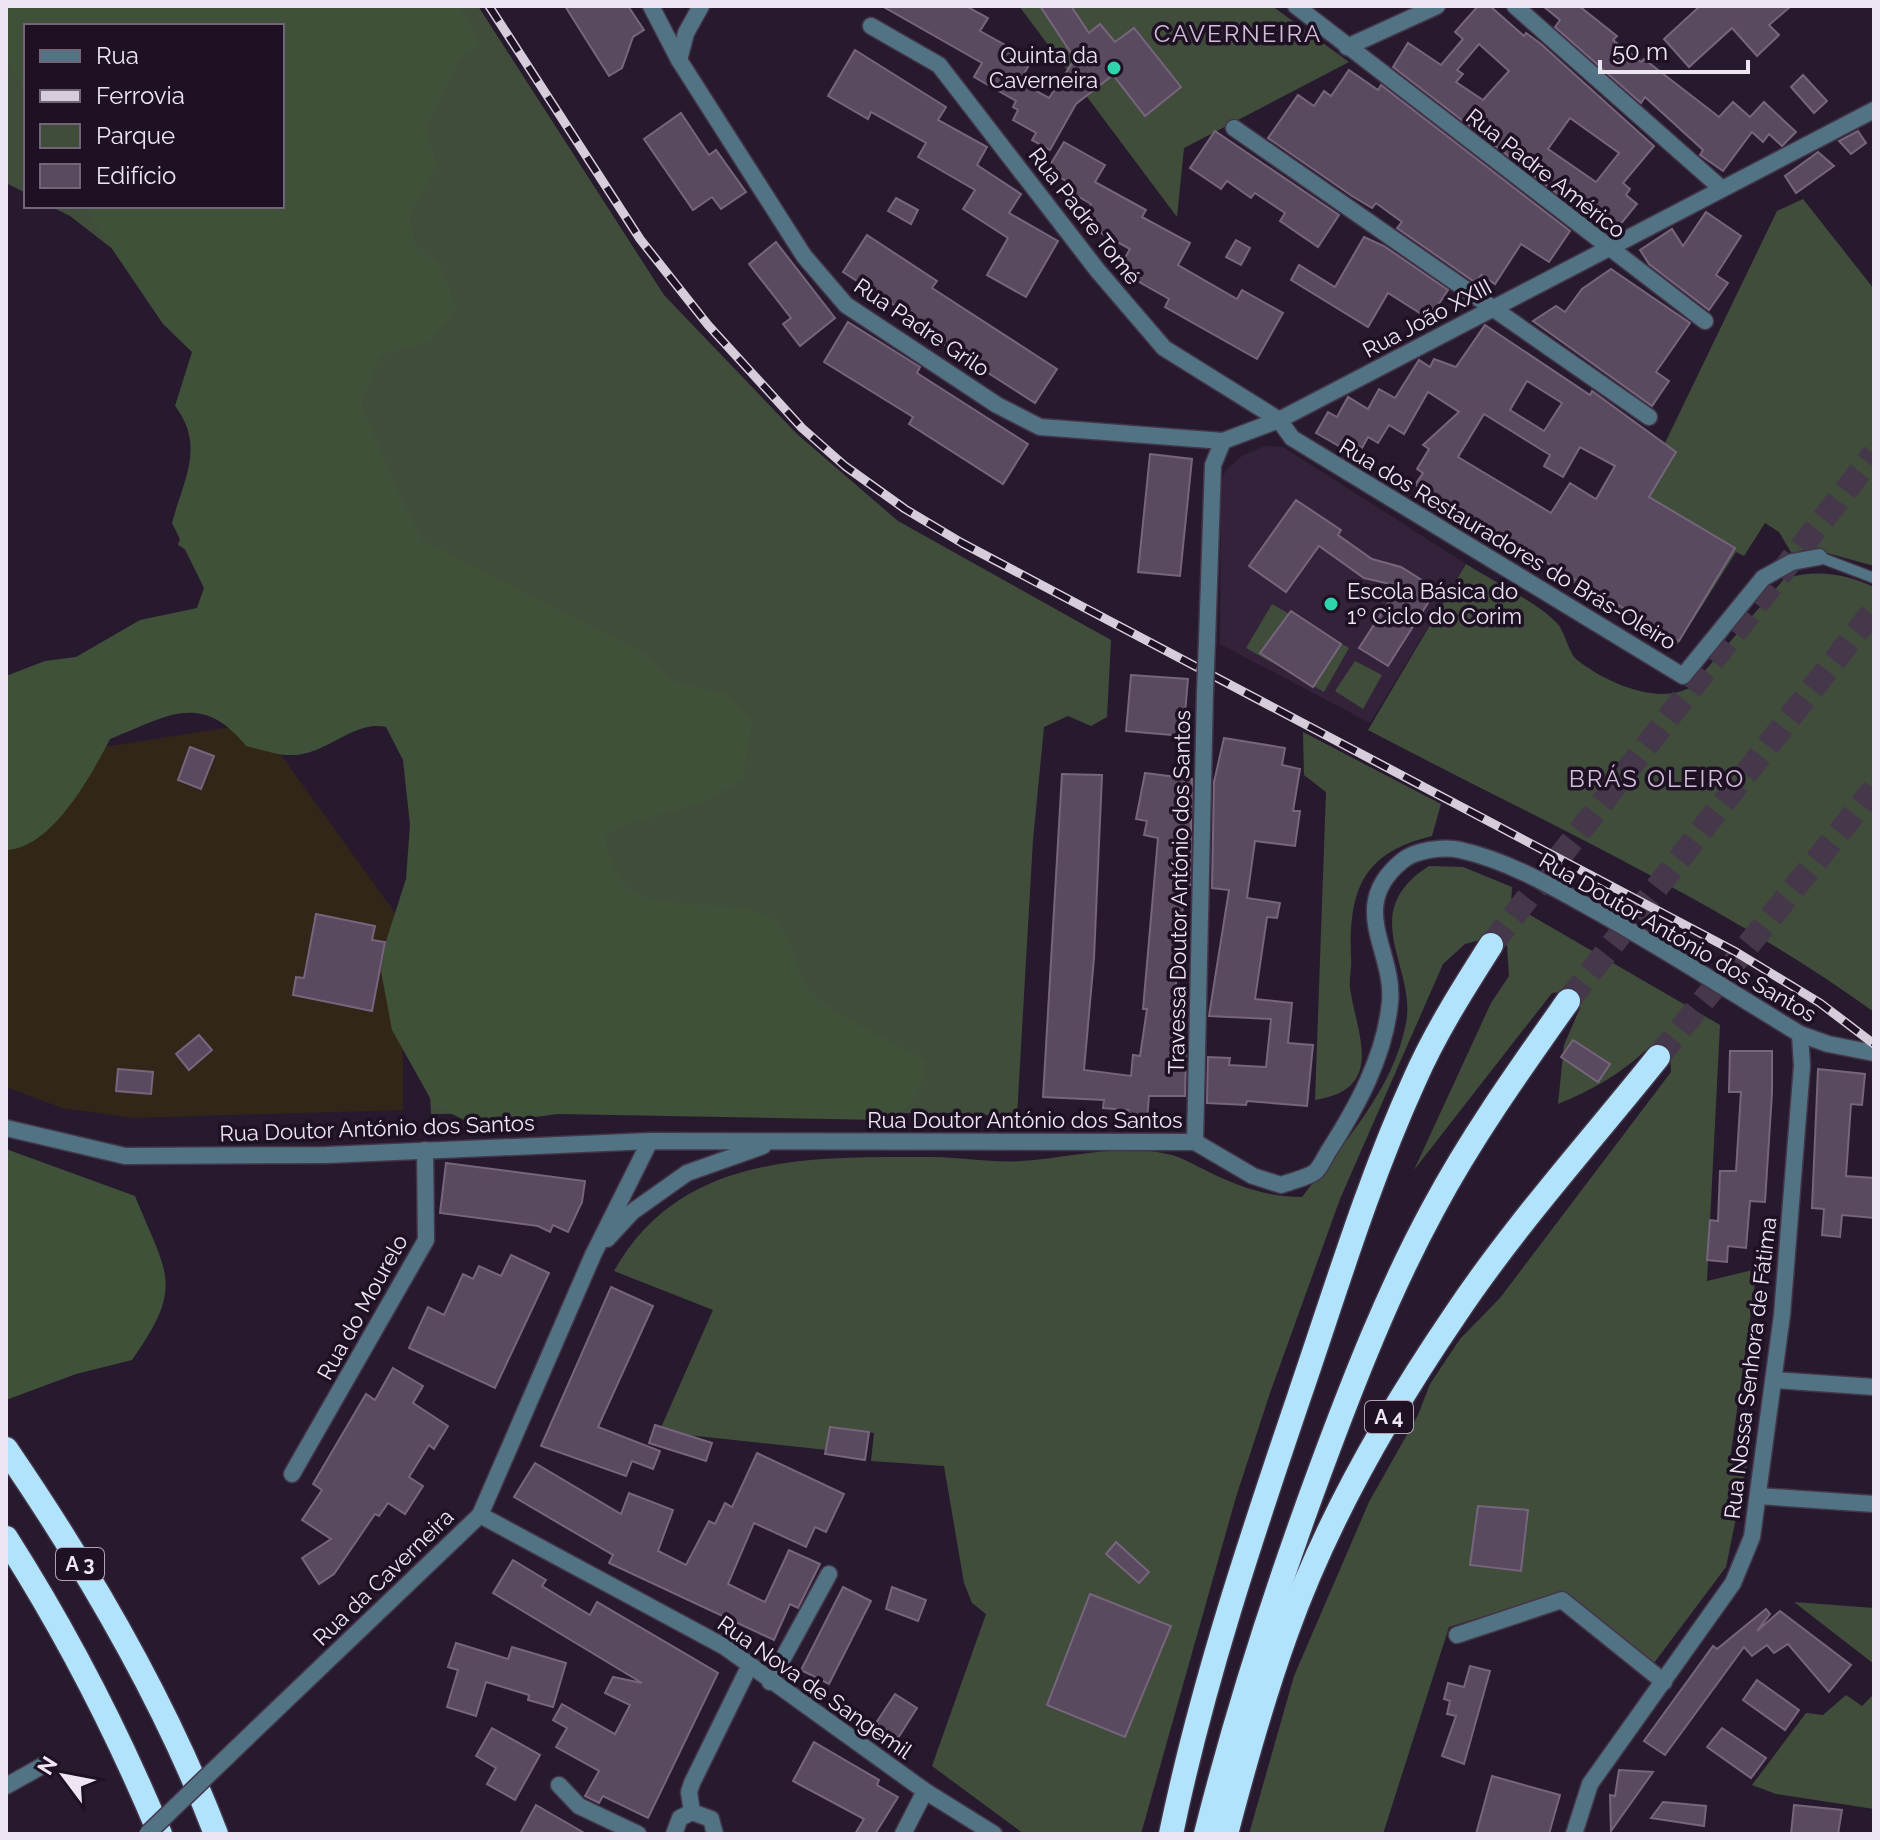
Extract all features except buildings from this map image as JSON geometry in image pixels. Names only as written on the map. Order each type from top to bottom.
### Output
[{"type":"highway","points":[[1171,1834],[1216,1655],[1360,1217],[1408,1094],[1451,1009],[1491,945]]},
{"type":"highway","name":"A 4","points":[[1206,1834],[1234,1722],[1277,1588],[1383,1311],[1447,1185],[1500,1097],[1568,1001]]},
{"type":"highway","name":"A 4","points":[[1226,1834],[1248,1747],[1288,1628],[1342,1507],[1390,1416],[1456,1312],[1658,1057]]},
{"type":"highway","name":"A 3","points":[[6,1449],[68,1544],[147,1683],[216,1834]]},
{"type":"highway","name":"A 3","points":[[6,1538],[58,1622],[107,1715],[160,1834]]},
{"type":"street","name":"Rua Padre Grilo","points":[[651,6],[679,60],[804,256],[846,305],[997,405],[1040,427],[1223,441]]},
{"type":"street","points":[[679,60],[686,33],[701,6]]},
{"type":"street","name":"Rua Padre Américo","points":[[1296,6],[1607,249],[1705,321]]},
{"type":"street","points":[[1354,53],[1437,6]]},
{"type":"street","points":[[1515,6],[1721,188]]},
{"type":"street","name":"Rua Padre Tomé","points":[[871,26],[939,65],[1098,271],[1164,348],[1279,420]]},
{"type":"street","name":"Rua João XXIII","points":[[1223,441],[1279,420],[1874,110]]},
{"type":"street","points":[[1234,128],[1649,417]]},
{"type":"street","name":"Rua dos Restauradores do Brás-Oleiro","points":[[1279,420],[1292,438],[1683,676],[1763,578],[1792,562],[1819,557]]},
{"type":"street","name":"Travessa Doutor António dos Santos","points":[[1195,1142],[1213,465],[1223,441]]},
{"type":"street","name":"Rua Doutor António dos Santos","points":[[6,1128],[125,1156],[326,1155],[650,1141],[1195,1142],[1253,1176],[1281,1185],[1315,1172],[1357,1107],[1383,1032],[1390,999],[1376,936],[1375,916],[1380,889],[1390,870],[1407,857],[1433,850],[1458,849],[1509,867],[1560,891],[1800,1034],[1828,1044],[1874,1053]]},
{"type":"street","name":"Rua Nossa Senhora de Fátima","points":[[1574,1834],[1590,1784],[1742,1568],[1752,1537],[1774,1380],[1802,1066],[1800,1034]]},
{"type":"street","name":"Rua da Caverneira","points":[[147,1834],[480,1515],[593,1255],[650,1141]]},
{"type":"street","name":"Rua da Caverneira","points":[[593,1255],[632,1212],[687,1173],[775,1141]]},
{"type":"street","name":"Rua do Mourelo","points":[[292,1474],[423,1248],[427,1224],[425,1150]]},
{"type":"street","points":[[1774,1380],[1874,1387]]},
{"type":"street","points":[[1758,1496],[1874,1504]]},
{"type":"street","name":"Rua Nova de Sangemil","points":[[480,1515],[725,1647],[925,1791],[994,1834]]},
{"type":"street","points":[[770,1682],[829,1574]]},
{"type":"street","points":[[1457,1635],[1562,1600],[1664,1682]]},
{"type":"street","points":[[692,1812],[689,1801],[692,1783],[750,1665]]},
{"type":"street","points":[[6,1786],[42,1766]]},
{"type":"street","points":[[559,1785],[579,1806],[638,1834]]},
{"type":"street","points":[[903,1834],[925,1791]]},
{"type":"street","points":[[674,1834],[680,1818],[692,1812],[711,1819],[715,1834]]},
{"type":"lane","points":[[1819,557],[1874,578]]},
{"type":"shaded area","name":"Escola Básica do 1º Ciclo do Corim","points":[[1264,446],[1283,447],[1466,564],[1370,723],[1220,644],[1221,482],[1226,470],[1242,456]]},
{"type":"shaded area","points":[[258,723],[403,924],[403,1110],[133,1118],[62,1108],[6,1087],[6,762]]},
{"type":"green space","points":[[6,6],[478,6],[664,295],[797,434],[898,521],[1111,640],[1107,717],[1091,726],[1068,716],[1044,727],[1033,840],[1017,1116],[941,1113],[431,1114],[410,740],[387,673],[178,545],[239,347],[70,216],[54,208],[284,208],[284,24],[24,24],[24,192],[6,183]]},
{"type":"green space","points":[[6,6],[459,6],[481,44],[459,60],[426,127],[437,166],[409,217],[416,245],[440,265],[457,308],[430,342],[381,355],[361,403],[422,540],[639,650],[675,682],[724,693],[752,721],[743,780],[701,803],[616,828],[605,837],[613,866],[626,885],[644,896],[665,902],[739,908],[774,920],[788,940],[801,975],[814,995],[854,1022],[926,1060],[919,1092],[910,1105],[882,1120],[558,1114],[474,1125],[434,1105],[392,1030],[381,971],[386,941],[406,879],[410,825],[403,760],[386,727],[362,729],[315,750],[290,755],[246,746],[214,718],[198,713],[166,717],[110,739],[93,771],[54,824],[23,846],[6,850],[6,676],[45,661],[76,657],[140,620],[197,608],[204,588],[172,523],[191,450],[184,421],[175,406],[192,352],[163,324],[84,208],[284,208],[284,24],[24,24],[24,91],[6,57]]},
{"type":"green space","name":"Quinta da Caverneira","points":[[1019,6],[1272,6],[1349,62],[1184,148],[1177,217]]},
{"type":"green space","points":[[1803,199],[1874,289],[1874,566],[1809,548],[1792,554],[1779,532],[1765,523],[1744,556],[1736,552],[1678,644],[1563,577],[1613,496],[1638,485],[1665,443],[1777,211]]},
{"type":"green space","points":[[1466,564],[1548,615],[1559,626],[1576,659],[1588,668],[1632,689],[1663,694],[1691,687],[1784,579],[1807,574],[1829,574],[1852,578],[1874,587],[1874,1012],[1815,972],[1691,897],[1368,730]]},
{"type":"green space","points":[[1272,604],[1349,648],[1324,692],[1246,648]]},
{"type":"green space","points":[[1355,661],[1382,675],[1363,709],[1335,691]]},
{"type":"green space","points":[[1303,732],[1441,804],[1432,836],[1408,843],[1375,864],[1357,894],[1351,933],[1350,984],[1362,1058],[1359,1072],[1351,1084],[1337,1094],[1315,1100],[1326,792],[1304,775]]},
{"type":"green space","points":[[1429,866],[1463,867],[1512,887],[1511,904],[1720,1025],[1707,1281],[1757,1269],[1730,1459],[1747,1464],[1726,1567],[1654,1663],[1563,1592],[1449,1627],[1383,1834],[1249,1834],[1294,1676],[1369,1502],[1418,1415],[1430,1384],[1460,1339],[1500,1298],[1671,1072],[1670,1053],[1646,1050],[1605,1081],[1558,1104],[1564,1045],[1580,1008],[1568,995],[1552,993],[1414,1170],[1491,1003],[1509,976],[1507,946],[1495,936],[1465,944],[1443,964],[1340,1199],[1236,1497],[1141,1834],[1024,1834],[932,1766],[986,1614],[972,1603],[964,1583],[944,1466],[871,1461],[874,1433],[830,1427],[827,1450],[659,1432],[713,1310],[614,1271],[642,1232],[675,1203],[712,1183],[752,1169],[795,1162],[885,1157],[1010,1161],[1116,1150],[1153,1151],[1176,1156],[1252,1190],[1302,1197],[1364,1115],[1400,1047],[1407,1002],[1392,922],[1396,902],[1407,884]]},
{"type":"green space","points":[[6,1149],[135,1196],[162,1263],[165,1296],[149,1335],[132,1360],[76,1374],[6,1400]]},
{"type":"green space","points":[[1794,1602],[1874,1608],[1874,1664]]},
{"type":"green space","points":[[1874,1694],[1874,1809],[1776,1794],[1752,1785],[1806,1713],[1823,1715],[1846,1695],[1862,1706]]},
{"type":"tunnel","points":[[1491,945],[1874,454]]},
{"type":"tunnel","points":[[1568,1001],[1874,610]]},
{"type":"tunnel","points":[[1658,1057],[1874,789]]},
{"type":"railway","points":[[489,6],[640,239],[708,325],[802,428],[845,466],[905,509],[962,543],[1736,952],[1820,1003],[1874,1044]]},
{"type":"place","name":"Quinta da Caverneira","points":[[1114,68]]},
{"type":"place","name":"Escola Básica do 1º Ciclo do Corim","points":[[1331,604]]},
{"type":"district","name":"CAVERNEIRA","points":[[1238,34]]},
{"type":"district","name":"BRÁS OLEIRO","points":[[1657,779]]}]
